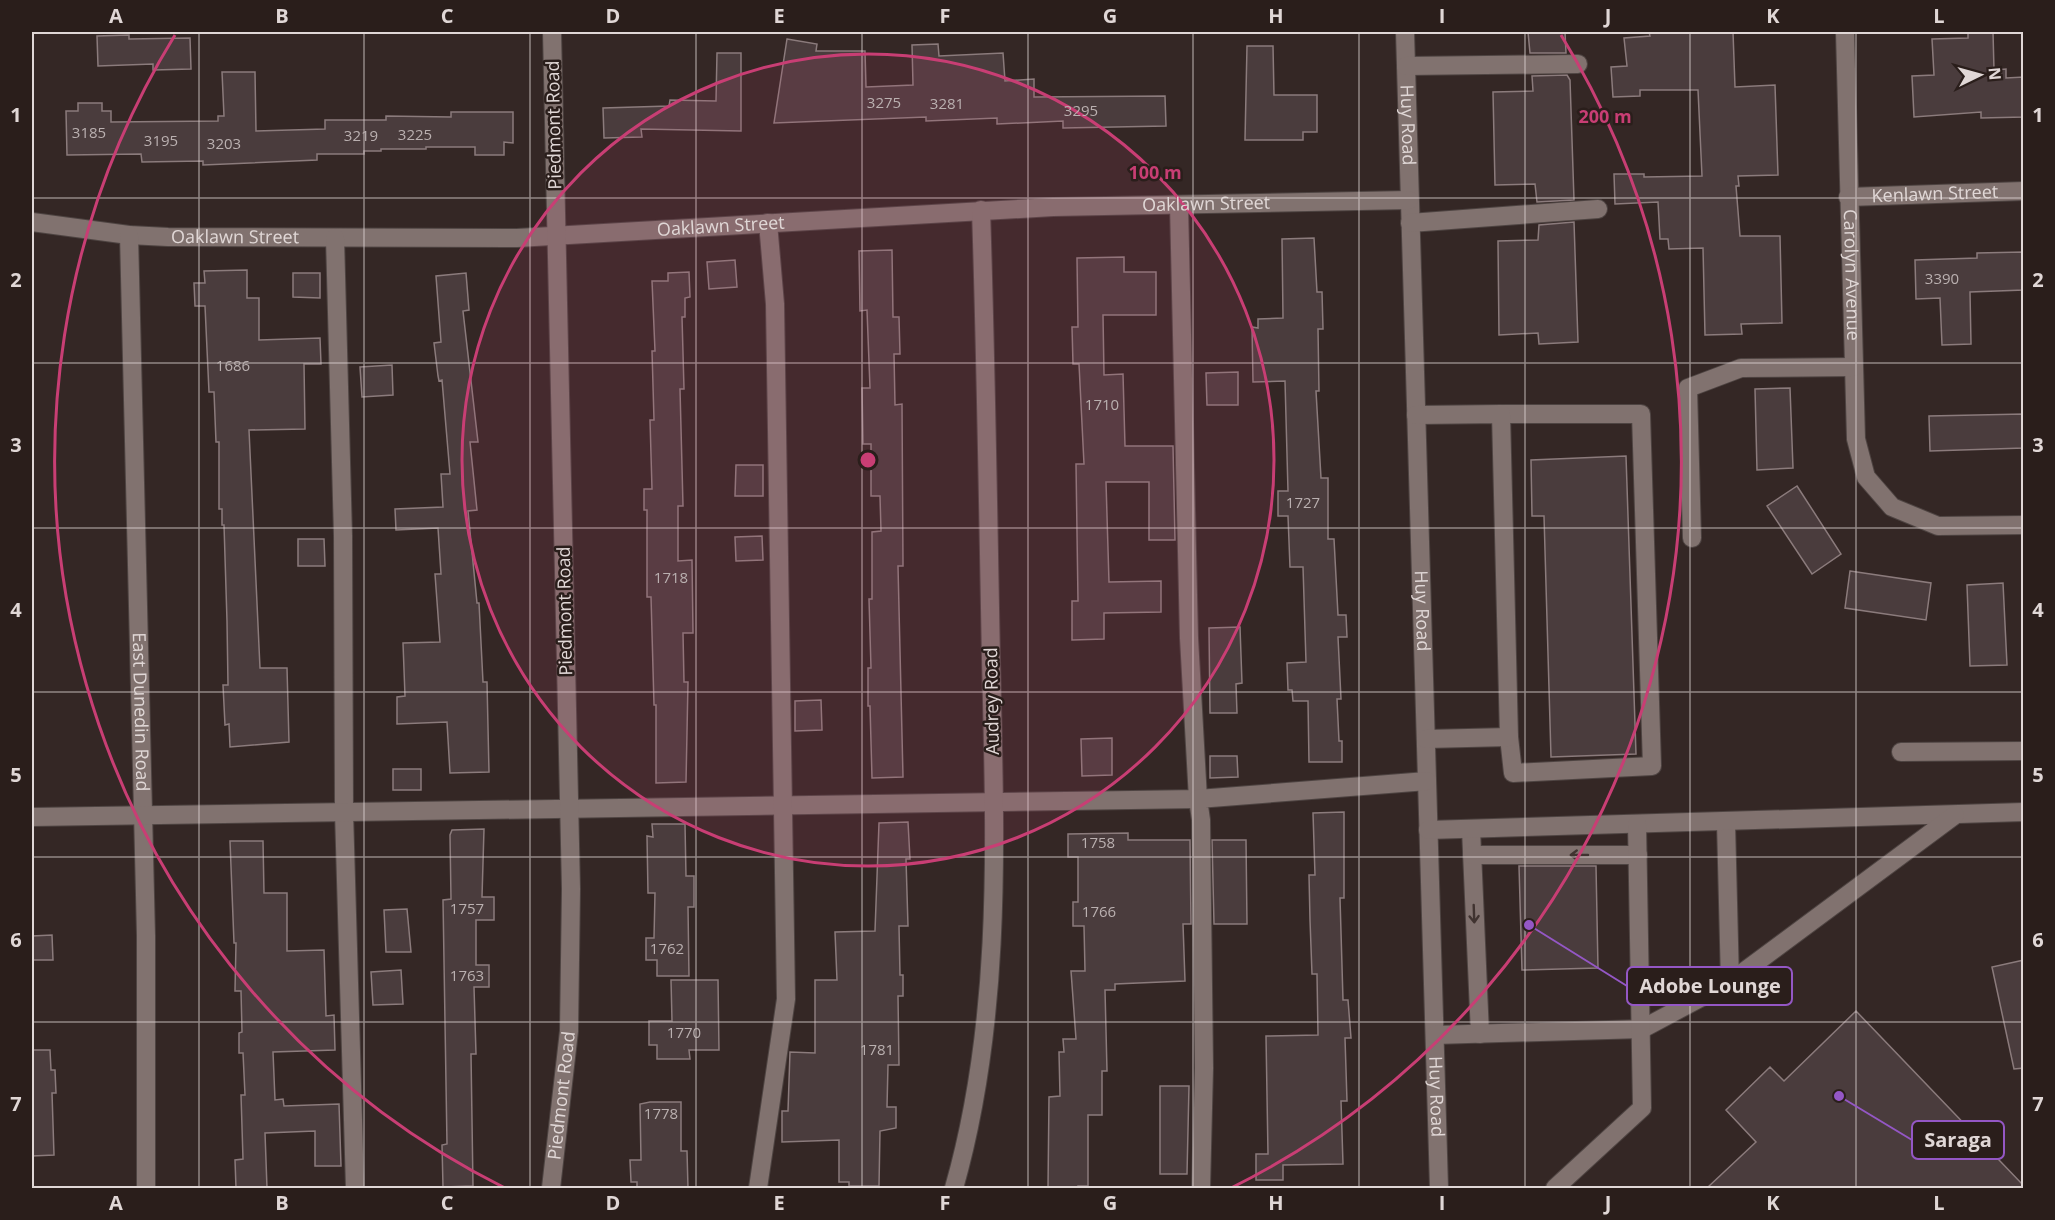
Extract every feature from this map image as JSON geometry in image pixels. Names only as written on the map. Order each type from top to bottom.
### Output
[{"type":"street","name":"Piedmont Road","points":[[551,1188],[569,1031],[572,888],[552,32]]},
{"type":"street","name":"Huy Road","points":[[1405,32],[1439,1188]]},
{"type":"street","name":"Carolyn Avenue","points":[[1845,32],[1856,439],[1866,477],[1892,507],[1938,526],[2024,525]]},
{"type":"street","points":[[1406,66],[1578,64]]},
{"type":"street","name":"Kenlawn Street","points":[[1848,197],[2024,191]]},
{"type":"street","name":"Oaklawn Street","points":[[32,222],[129,235],[335,238],[556,237],[981,210],[1409,200]]},
{"type":"street","points":[[1179,205],[1189,616],[1201,820],[1203,1057],[1201,1188]]},
{"type":"street","points":[[1410,223],[1598,209]]},
{"type":"street","name":"Audrey Road","points":[[954,1188],[966,1145],[992,971],[994,802],[981,210]]},
{"type":"street","points":[[758,1188],[786,999],[775,304],[768,223]]},
{"type":"street","name":"East Dunedin Road","points":[[129,235],[144,816],[148,1145],[146,1188]]},
{"type":"street","points":[[335,238],[343,536],[344,812],[355,1188]]},
{"type":"street","points":[[1692,538],[1688,388],[1741,369],[1854,367]]},
{"type":"street","points":[[1416,415],[1501,414],[1641,414],[1652,766],[1513,773],[1509,737],[1501,414]]},
{"type":"street","points":[[1426,739],[1509,737]]},
{"type":"street","points":[[1901,752],[2024,751]]},
{"type":"street","points":[[32,817],[1198,799],[1427,781]]},
{"type":"street","points":[[1428,830],[1725,823],[2024,812]]},
{"type":"street","points":[[1435,1035],[1642,1029],[1730,982],[1955,815]]},
{"type":"street","points":[[1725,823],[1730,982]]},
{"type":"street","points":[[1556,1188],[1642,1108],[1637,824]]},
{"type":"street","points":[[1471,829],[1479,1034]]},
{"type":"street","points":[[1472,855],[1638,855]]},
{"type":"building","points":[[1528,32],[1565,32],[1566,53],[1530,53]]},
{"type":"building","points":[[1649,32],[1733,32],[1735,87],[1775,85],[1778,175],[1738,176],[1739,186],[1736,186],[1740,236],[1780,236],[1782,323],[1741,324],[1742,334],[1705,335],[1703,248],[1669,249],[1668,239],[1660,239],[1658,202],[1615,204],[1614,174],[1644,174],[1644,177],[1702,176],[1698,90],[1640,90],[1640,96],[1613,97],[1611,67],[1627,66],[1624,38],[1650,36]]},
{"type":"building","points":[[1968,32],[1993,32],[1994,70],[2006,69],[2006,78],[2024,77],[2024,117],[1981,118],[1981,112],[1914,117],[1912,76],[1934,75],[1932,39],[1968,38]]},
{"type":"building","points":[[129,35],[129,39],[190,38],[191,69],[153,70],[153,64],[98,66],[97,36]]},
{"type":"building","points":[[787,39],[817,44],[816,51],[865,51],[866,87],[913,85],[912,45],[938,44],[939,56],[1003,53],[1005,81],[1034,79],[1034,97],[1165,96],[1166,126],[1063,128],[1063,121],[997,124],[997,118],[926,121],[926,117],[774,123]]},
{"type":"building","points":[[1247,46],[1273,46],[1274,95],[1317,95],[1317,132],[1303,132],[1303,140],[1245,140]]},
{"type":"building","points":[[717,53],[741,53],[741,131],[641,129],[642,137],[604,138],[603,108],[669,106],[670,100],[716,101]]},
{"type":"building","points":[[222,72],[255,72],[256,131],[325,129],[325,120],[386,120],[386,116],[451,117],[451,112],[513,112],[513,143],[504,142],[504,155],[475,155],[475,147],[426,147],[426,149],[381,149],[381,151],[364,151],[364,154],[317,154],[317,160],[203,165],[203,161],[142,162],[141,154],[67,155],[66,111],[78,111],[78,103],[102,103],[102,111],[111,111],[111,122],[218,121],[218,116],[224,116]]},
{"type":"building","points":[[1567,75],[1570,80],[1574,200],[1537,202],[1535,184],[1495,185],[1493,92],[1533,91],[1532,76]]},
{"type":"building","points":[[1574,222],[1578,342],[1539,344],[1538,333],[1499,335],[1498,241],[1538,240],[1539,225]]},
{"type":"building","points":[[1314,238],[1317,292],[1322,292],[1323,329],[1318,329],[1319,391],[1316,391],[1321,478],[1328,478],[1328,539],[1334,539],[1338,615],[1346,615],[1347,637],[1338,637],[1341,699],[1337,699],[1342,762],[1309,762],[1308,701],[1293,701],[1292,690],[1288,690],[1287,663],[1306,662],[1303,567],[1290,567],[1288,516],[1278,516],[1278,491],[1288,491],[1285,381],[1253,382],[1252,327],[1258,328],[1258,319],[1283,318],[1282,239]]},
{"type":"building","points":[[892,250],[893,317],[899,317],[900,354],[894,354],[895,405],[902,404],[903,566],[898,566],[903,777],[872,778],[870,706],[868,706],[868,668],[871,668],[869,599],[872,599],[872,532],[881,531],[880,496],[871,496],[871,444],[863,444],[862,388],[870,388],[867,310],[860,311],[859,251]]},
{"type":"building","points":[[2024,252],[2024,290],[1970,292],[1971,344],[1942,345],[1940,298],[1916,299],[1915,260],[1977,258],[1977,253]]},
{"type":"building","points":[[1124,257],[1124,272],[1156,272],[1156,315],[1103,315],[1104,375],[1123,374],[1125,446],[1173,446],[1175,540],[1149,540],[1149,482],[1106,482],[1109,582],[1161,581],[1161,612],[1104,613],[1104,639],[1072,640],[1072,601],[1078,601],[1076,464],[1084,464],[1079,364],[1073,364],[1072,327],[1078,327],[1077,258]]},
{"type":"building","points":[[735,260],[737,287],[709,289],[707,262]]},
{"type":"building","points":[[247,270],[247,298],[259,298],[259,340],[320,338],[321,364],[304,364],[305,429],[249,430],[260,668],[287,668],[289,742],[230,747],[229,724],[225,725],[223,685],[228,685],[227,621],[224,525],[222,525],[222,509],[219,509],[219,442],[216,442],[214,392],[209,392],[205,306],[195,306],[194,283],[205,283],[204,271]]},
{"type":"building","points":[[689,272],[690,297],[685,298],[685,317],[682,317],[684,389],[680,389],[683,506],[678,506],[678,561],[692,560],[693,633],[683,633],[684,682],[688,682],[686,782],[656,783],[656,705],[654,705],[651,597],[647,597],[647,510],[644,510],[644,489],[652,489],[650,420],[654,420],[652,351],[655,351],[652,281],[668,281],[668,273]]},
{"type":"building","points":[[293,273],[320,273],[320,298],[293,297]]},
{"type":"building","points":[[466,273],[469,310],[463,311],[478,442],[470,442],[477,510],[468,511],[477,603],[479,603],[483,682],[487,682],[489,772],[450,773],[447,722],[397,724],[397,697],[405,696],[403,643],[440,642],[435,574],[441,574],[438,528],[396,530],[395,509],[443,507],[441,474],[450,474],[442,380],[439,381],[434,343],[441,342],[436,276]]},
{"type":"building","points":[[392,365],[393,395],[362,397],[360,367]]},
{"type":"building","points":[[1238,372],[1238,405],[1207,405],[1206,373]]},
{"type":"building","points":[[1790,388],[1793,468],[1757,470],[1755,389]]},
{"type":"building","points":[[2024,414],[2024,448],[1930,451],[1929,416]]},
{"type":"building","points":[[1626,456],[1636,754],[1551,757],[1544,516],[1532,516],[1531,460]]},
{"type":"building","points":[[736,465],[763,465],[763,496],[735,496]]},
{"type":"building","points":[[1797,486],[1841,554],[1812,574],[1767,506]]},
{"type":"building","points":[[762,536],[763,560],[736,561],[735,537]]},
{"type":"building","points":[[298,539],[324,539],[325,566],[298,566]]},
{"type":"building","points":[[1850,571],[1931,583],[1926,620],[1845,608]]},
{"type":"building","points":[[2003,583],[2007,665],[1970,666],[1967,585]]},
{"type":"building","points":[[1240,627],[1242,683],[1236,684],[1237,713],[1210,713],[1209,628]]},
{"type":"building","points":[[821,700],[822,730],[795,731],[795,701]]},
{"type":"building","points":[[1112,738],[1112,775],[1082,776],[1081,739]]},
{"type":"building","points":[[1210,756],[1237,756],[1238,777],[1210,778]]},
{"type":"building","points":[[393,769],[421,769],[421,790],[393,790]]},
{"type":"building","points":[[1344,812],[1344,898],[1340,898],[1343,1000],[1348,1000],[1351,1038],[1345,1038],[1347,1101],[1341,1101],[1343,1164],[1283,1165],[1283,1180],[1256,1180],[1256,1154],[1268,1154],[1266,1036],[1318,1035],[1317,974],[1312,974],[1310,920],[1309,875],[1315,875],[1313,813]]},
{"type":"building","points":[[908,822],[910,859],[906,859],[908,926],[899,926],[903,996],[898,996],[899,1065],[888,1065],[887,1107],[896,1107],[896,1128],[880,1131],[879,1186],[849,1186],[849,1182],[839,1182],[839,1140],[782,1142],[782,1111],[788,1111],[790,1052],[815,1053],[815,980],[837,980],[835,932],[875,931],[879,823]]},
{"type":"building","points":[[652,824],[685,824],[686,876],[694,876],[694,907],[688,907],[689,976],[657,976],[657,960],[646,960],[646,938],[654,938],[655,893],[648,893],[647,836],[653,837]]},
{"type":"building","points":[[484,829],[482,897],[494,897],[494,920],[476,920],[476,965],[489,965],[489,987],[474,987],[476,1054],[471,1054],[473,1186],[443,1187],[442,1145],[447,1144],[443,900],[451,899],[450,835],[452,830]]},
{"type":"building","points":[[1128,833],[1128,840],[1190,840],[1191,924],[1183,924],[1185,981],[1115,984],[1115,990],[1105,990],[1107,1071],[1102,1071],[1102,1115],[1088,1115],[1088,1186],[1048,1188],[1049,1097],[1060,1096],[1059,1052],[1064,1052],[1063,1039],[1076,1039],[1071,971],[1085,971],[1084,926],[1073,926],[1073,902],[1078,902],[1078,857],[1068,857],[1068,834]]},
{"type":"building","points":[[1212,840],[1246,840],[1247,924],[1214,924]]},
{"type":"building","points":[[230,841],[263,841],[264,893],[287,893],[287,951],[324,950],[326,1016],[334,1015],[335,1050],[273,1052],[275,1100],[283,1099],[284,1106],[339,1104],[341,1166],[315,1166],[315,1131],[265,1133],[267,1188],[236,1188],[235,1160],[243,1159],[241,1095],[245,1095],[243,1053],[239,1053],[239,1033],[242,1032],[241,991],[235,991],[236,943],[234,943]]},
{"type":"building","points":[[1519,866],[1596,866],[1598,968],[1522,970]]},
{"type":"building","points":[[407,909],[411,952],[386,952],[384,910]]},
{"type":"building","points":[[52,935],[53,960],[32,960],[32,936]]},
{"type":"building","points":[[2024,960],[2024,1068],[2014,1069],[1992,967]]},
{"type":"building","points":[[401,970],[403,1004],[373,1005],[371,972]]},
{"type":"building","points":[[671,980],[718,980],[719,1050],[689,1050],[690,1059],[657,1059],[657,1045],[649,1045],[649,1021],[672,1021]]},
{"type":"building","points":[[1856,1011],[2024,1188],[1707,1188],[1756,1142],[1726,1110],[1770,1067],[1784,1081]]},
{"type":"building","points":[[32,1050],[50,1050],[51,1070],[55,1070],[56,1093],[52,1093],[54,1155],[32,1156]]},
{"type":"building","points":[[1160,1086],[1189,1086],[1187,1174],[1160,1174]]},
{"type":"building","points":[[681,1102],[681,1151],[687,1151],[688,1188],[637,1188],[637,1182],[631,1182],[630,1160],[641,1160],[640,1104]]},
{"type":"place","name":"Adobe Lounge","points":[[1529,925]]},
{"type":"place","name":"Saraga","points":[[1839,1096]]}]
